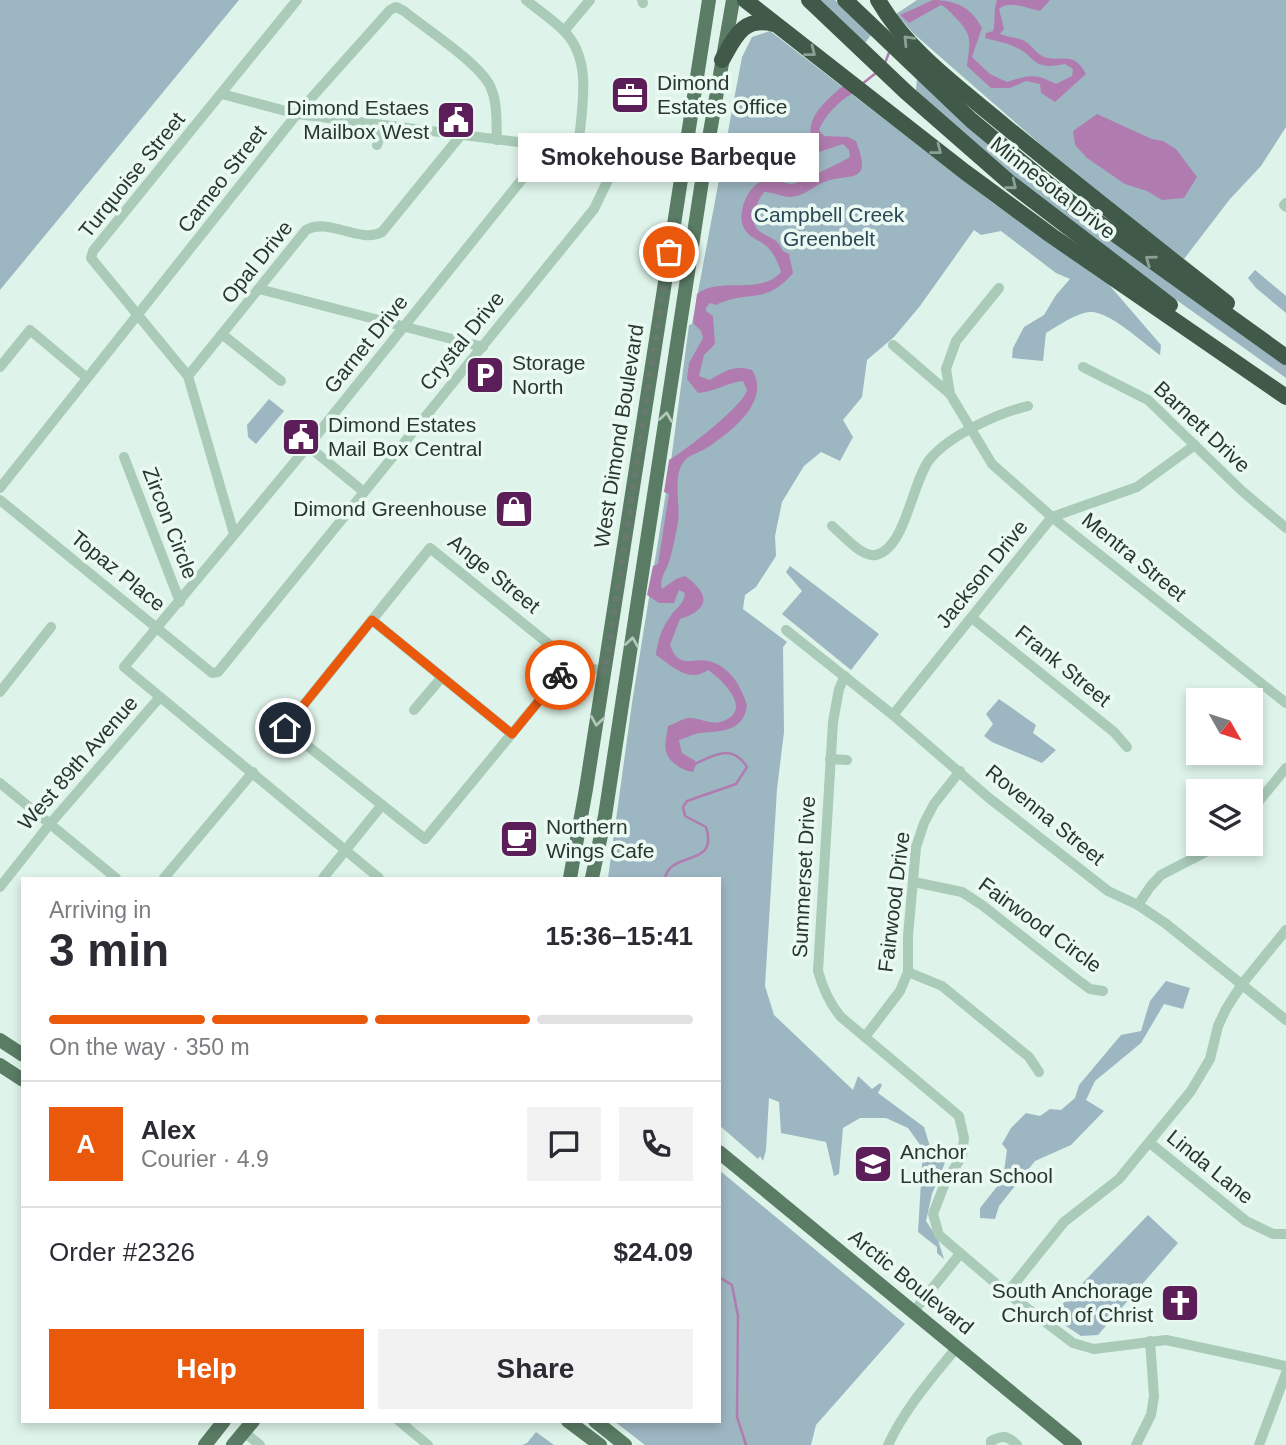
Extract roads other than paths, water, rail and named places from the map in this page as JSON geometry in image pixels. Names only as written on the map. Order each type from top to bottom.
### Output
[{"type":"highway","points":[[744,0],[1052,236],[1286,395]]},
{"type":"highway","name":"Minnesota Drive","points":[[809,0],[906,92],[1009,182],[1286,395]]},
{"type":"highway","name":"Minnesota Drive","points":[[845,0],[927,69],[971,120],[1070,202],[1286,357]]},
{"type":"highway","points":[[882,7],[927,69],[1286,351]]},
{"type":"highway","points":[[722,60],[745,27],[757,22],[776,25]]},
{"type":"main road","name":"West Dimond Boulevard","points":[[570,877],[605,672],[709,0]]},
{"type":"main road","name":"West Dimond Boulevard","points":[[593,877],[733,0]]},
{"type":"main road","points":[[683,158],[693,164],[695,170],[684,252],[689,266]]},
{"type":"main road","points":[[0,1040],[21,1054]]},
{"type":"main road","points":[[0,1065],[21,1079]]},
{"type":"main road","name":"Arctic Boulevard","points":[[721,1154],[1075,1445]]},
{"type":"main road","points":[[205,1445],[222,1423]]},
{"type":"main road","points":[[571,1423],[600,1445]]},
{"type":"main road","points":[[598,1423],[625,1445]]},
{"type":"main road","points":[[233,1445],[248,1427]]},
{"type":"street","name":"Turquoise Street","points":[[234,534],[188,376],[92,258],[93,251],[297,0]]},
{"type":"street","points":[[526,0],[565,31],[579,51],[583,70],[578,150]]},
{"type":"street","points":[[565,31],[590,0]]},
{"type":"street","name":"Cameo Street","points":[[0,488],[297,114],[383,15],[396,7],[404,11],[479,71],[490,85],[494,96],[498,140]]},
{"type":"street","points":[[222,94],[297,114],[548,147],[683,158]]},
{"type":"street","points":[[377,145],[384,125]]},
{"type":"street","name":"Opal Drive","points":[[188,376],[310,227],[370,235],[382,232],[461,135]]},
{"type":"street","name":"Garnet Drive","points":[[160,697],[124,667],[309,446],[548,147]]},
{"type":"street","name":"Crystal Drive","points":[[212,673],[218,672],[594,209],[622,151]]},
{"type":"street","points":[[950,394],[946,369],[956,341],[999,288]]},
{"type":"street","points":[[260,289],[483,346]]},
{"type":"street","points":[[0,367],[30,330],[87,378]]},
{"type":"street","points":[[223,335],[281,381]]},
{"type":"street","points":[[893,345],[950,394]]},
{"type":"street","name":"Barnett Drive","points":[[1083,367],[1148,400],[1242,491],[1286,528]]},
{"type":"street","name":"Mentra Street","points":[[950,394],[992,464],[1052,517],[1286,703]]},
{"type":"street","points":[[832,526],[874,558],[883,552],[904,522],[919,476],[930,459],[948,443],[971,429],[1011,410],[1028,406]]},
{"type":"street","name":"Jackson Drive","points":[[893,715],[1052,517],[1137,487],[1195,445]]},
{"type":"street","points":[[309,446],[363,492]]},
{"type":"street","name":"Zircon Circle","points":[[124,457],[180,602]]},
{"type":"street","name":"Topaz Place","points":[[0,499],[212,673]]},
{"type":"street","name":"Ange Street","points":[[372,620],[430,548],[571,662],[605,672]]},
{"type":"street","name":"Frank Street","points":[[972,618],[1114,732],[1128,747]]},
{"type":"street","points":[[512,734],[372,620],[285,728],[425,839],[512,734],[571,662]]},
{"type":"street","points":[[0,692],[51,628]]},
{"type":"street","name":"Rovenna Street","points":[[786,630],[893,715],[989,798],[1108,891],[1138,905],[1165,923],[1286,1020]]},
{"type":"street","name":"Summerset Drive","points":[[845,676],[839,689],[833,722],[818,971],[823,990],[841,1017],[959,1116],[964,1138],[962,1156],[944,1183],[933,1214],[939,1236],[1007,1293],[1073,1343],[1094,1349],[1166,1340],[1286,1366]]},
{"type":"street","points":[[414,710],[442,677]]},
{"type":"street","points":[[160,697],[378,877]]},
{"type":"street","name":"West 89th Avenue","points":[[0,887],[49,825],[160,697]]},
{"type":"street","points":[[830,759],[847,760]]},
{"type":"street","points":[[1263,795],[1286,768]]},
{"type":"street","name":"Fairwood Drive","points":[[865,1037],[900,991],[908,972],[908,936],[916,847],[934,804],[960,771]]},
{"type":"street","points":[[165,877],[253,772]]},
{"type":"street","points":[[0,783],[115,877]]},
{"type":"street","points":[[324,877],[382,806]]},
{"type":"street","points":[[1138,905],[1161,875],[1198,856]]},
{"type":"street","name":"Fairwood Circle","points":[[914,882],[962,892],[1074,978],[1090,989],[1103,991]]},
{"type":"street","points":[[1007,1293],[1064,1222],[1119,1179],[1202,1076],[1210,1059],[1218,1026],[1242,984],[1286,930]]},
{"type":"street","points":[[908,972],[942,986],[1029,1057],[1039,1072]]},
{"type":"street","name":"Linda Lane","points":[[1150,1143],[1246,1221],[1273,1234],[1286,1234]]},
{"type":"street","points":[[914,1311],[960,1254]]},
{"type":"street","points":[[1136,1445],[1151,1415],[1154,1395],[1150,1341]]},
{"type":"street","points":[[888,1445],[915,1399],[957,1347]]},
{"type":"street","points":[[1259,1445],[1286,1373]]},
{"type":"street","points":[[401,1423],[428,1445]]},
{"type":"street","points":[[248,1427],[260,1445]]},
{"type":"street","points":[[990,1445],[991,1441],[1001,1436],[1008,1437],[1017,1445]]},
{"type":"waterway","points":[[885,63],[890,50]]},
{"type":"waterway","points":[[862,84],[876,73]]},
{"type":"waterway","points":[[665,877],[669,869],[700,854],[706,848],[706,827],[685,816],[683,807],[687,801],[736,784],[747,767],[735,755],[729,753],[722,753],[695,764]]},
{"type":"waterway","points":[[721,1278],[732,1285],[738,1316],[737,1417],[746,1445]]},
{"type":"place","name":"Dimond Estates Office","points":[[630,95]]},
{"type":"place","name":"Dimond Estaes Mailbox West","points":[[456,120]]},
{"type":"place","name":"Smokehouse Barbeque","points":[[669,252]]},
{"type":"place","name":"Storage North","points":[[485,375]]},
{"type":"place","name":"Dimond Estates Mail Box Central","points":[[301,437]]},
{"type":"place","name":"Dimond Greenhouse","points":[[514,509]]},
{"type":"place","name":"Northern Wings Cafe","points":[[519,839]]},
{"type":"place","name":"Anchor Lutheran School","points":[[873,1164]]},
{"type":"place","name":"South Anchorage Church of Christ","points":[[1180,1303]]},
{"type":"park label","name":"Campbell Creek Greenbelt","points":[[829,227]]}]
